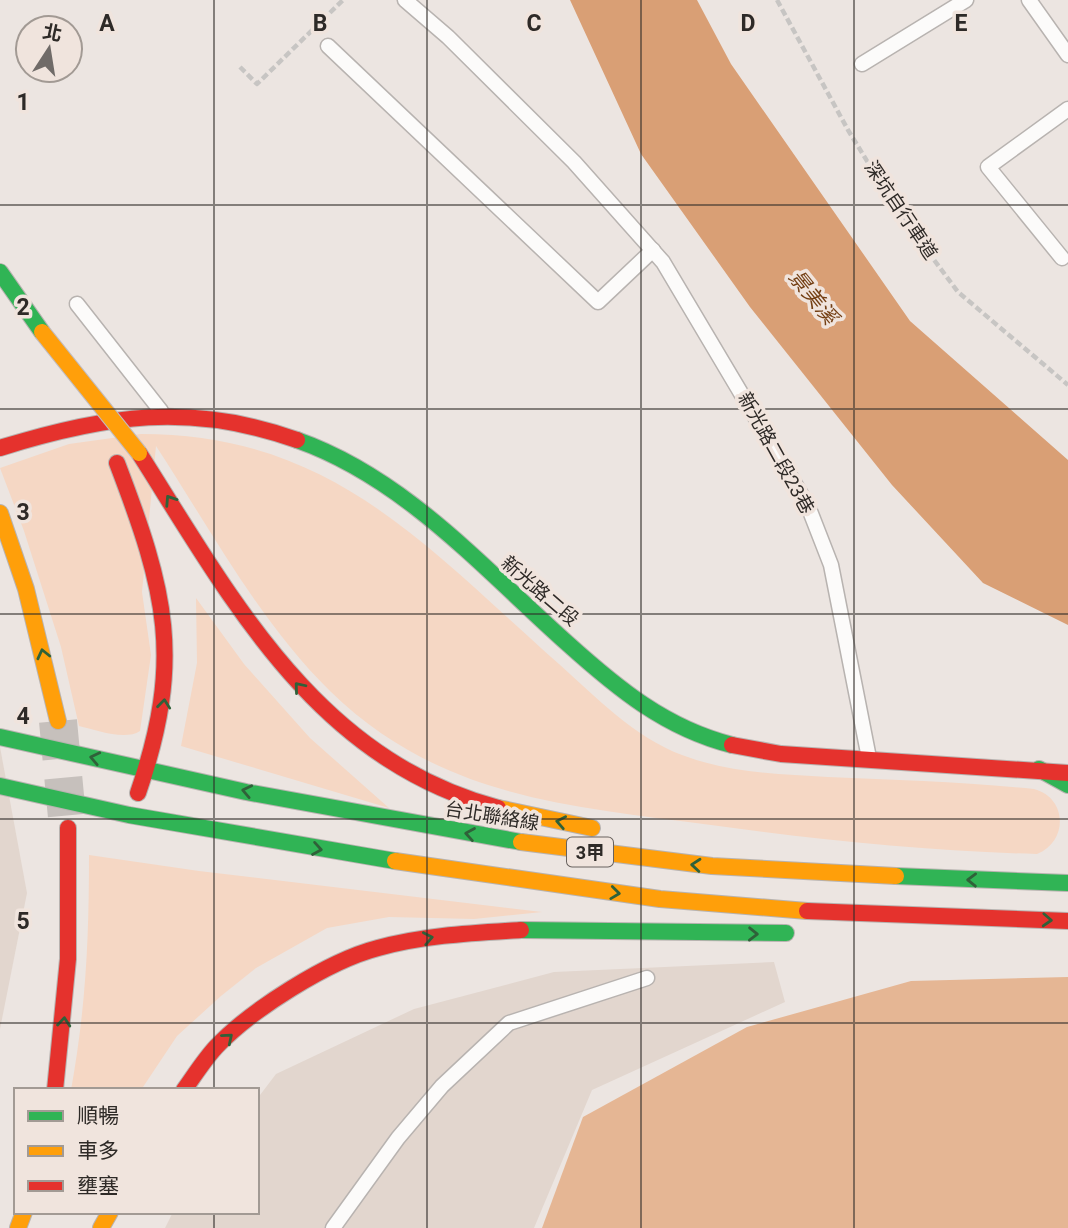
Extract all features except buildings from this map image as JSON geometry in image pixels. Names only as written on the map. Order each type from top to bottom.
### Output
[{"type":"main road","points":[[0,272],[43,332],[139,453],[256,631],[304,693],[335,723],[372,752],[420,780],[471,800],[523,815],[603,830]]},
{"type":"main road","points":[[43,332],[110,451],[150,545],[164,609],[167,674],[162,720],[147,770],[129,815]]},
{"type":"main road","name":"新光路二段","points":[[0,448],[99,418],[162,412],[220,418],[275,430],[318,446],[409,503],[634,702],[667,723],[700,738],[740,749],[1068,773]]},
{"type":"main road","points":[[0,513],[11,538],[37,630],[58,721]]},
{"type":"main road","name":"台北聯絡線","points":[[0,737],[365,816],[518,842],[675,863],[845,876],[1068,883]]},
{"type":"main road","points":[[1039,769],[1062,779],[1068,785]]},
{"type":"main road","name":"3甲","points":[[0,786],[129,815],[393,861],[660,899],[846,914],[1068,921]]},
{"type":"main road","points":[[55,1088],[69,955],[71,886],[68,828]]},
{"type":"main road","points":[[684,846],[845,876]]},
{"type":"main road","points":[[1040,881],[1068,865]]},
{"type":"main road","points":[[840,929],[976,918]]},
{"type":"main road","points":[[185,1088],[216,1047],[262,1008],[315,975],[376,948],[448,934],[542,929],[799,932]]},
{"type":"lane","name":"新光路二段23巷","points":[[405,0],[448,37],[574,162],[663,262],[808,506],[831,565],[869,759]]},
{"type":"lane","points":[[862,64],[966,0]]},
{"type":"lane","points":[[1029,0],[1068,55]]},
{"type":"lane","points":[[328,46],[598,302],[653,250]]},
{"type":"lane","points":[[1062,258],[988,167],[1068,109]]},
{"type":"lane","points":[[77,304],[162,412]]},
{"type":"lane","points":[[333,1228],[398,1138],[433,1097],[509,1023],[647,978]]},
{"type":"path","points":[[240,67],[257,84],[343,0]]},
{"type":"path","name":"深坑自行車道","points":[[777,0],[848,130],[899,213],[958,292],[1068,385]]},
{"type":"shaded area","points":[[141,434],[209,439],[269,453],[323,476],[372,505],[465,579],[617,716],[648,738],[682,755],[718,766],[773,773],[1034,789],[1053,801],[1060,820],[1059,831],[1047,848],[1037,854],[874,844],[607,811],[508,791],[461,775],[416,754],[372,727],[330,691],[305,665],[237,574],[156,446],[142,592],[151,655],[140,731],[119,735],[79,726],[61,647],[24,531],[0,468],[69,444]]},
{"type":"shaded area","points":[[196,598],[244,664],[310,738],[389,808],[181,746],[197,663]]},
{"type":"shaded area","points":[[0,747],[27,893],[0,1029]]},
{"type":"shaded area","points":[[89,855],[199,871],[542,912],[474,919],[389,917],[327,928],[256,968],[221,996],[177,1036],[142,1088],[71,1088],[86,972]]},
{"type":"shaded area","points":[[774,962],[785,1002],[592,1090],[534,1228],[165,1228],[172,1214],[259,1214],[259,1096],[276,1074],[414,1009],[554,972]]},
{"type":"shaded area","points":[[1068,977],[1068,1228],[542,1228],[583,1117],[747,1027],[911,981]]},
{"type":"water","name":"景美溪","points":[[570,0],[697,0],[731,64],[910,321],[1068,460],[1068,625],[983,583],[892,485],[750,307],[641,154]]},
{"type":"tunnel","points":[[58,721],[68,828]]},
{"type":"traffic: fast","points":[[0,272],[42,332]]},
{"type":"traffic: fast","points":[[297,440],[373,477],[408,501],[474,556],[586,660],[643,705],[685,728],[732,745]]},
{"type":"traffic: fast","points":[[0,737],[246,792],[521,842]]},
{"type":"traffic: fast","points":[[1039,769],[1068,785]]},
{"type":"traffic: fast","points":[[0,786],[129,815],[395,861]]},
{"type":"traffic: fast","points":[[896,876],[1068,883]]},
{"type":"traffic: fast","points":[[521,930],[786,933]]},
{"type":"traffic: slow","points":[[42,332],[139,453]]},
{"type":"traffic: slow","points":[[0,513],[26,589],[58,721]]},
{"type":"traffic: slow","points":[[498,808],[592,828]]},
{"type":"traffic: slow","points":[[521,842],[712,866],[896,876]]},
{"type":"traffic: slow","points":[[395,861],[660,899],[807,911]]},
{"type":"traffic: slow","points":[[18,1228],[23,1214]]},
{"type":"traffic: slow","points":[[101,1228],[109,1214]]},
{"type":"traffic: jam","points":[[0,448],[76,427],[148,417],[220,421],[258,428],[297,440]]},
{"type":"traffic: jam","points":[[139,453],[246,617],[286,668],[329,713],[378,753],[434,785],[498,808]]},
{"type":"traffic: jam","points":[[117,463],[147,550],[163,626],[161,703],[138,793]]},
{"type":"traffic: jam","points":[[732,745],[781,754],[1068,773]]},
{"type":"traffic: jam","points":[[55,1088],[68,959],[68,828]]},
{"type":"traffic: jam","points":[[807,911],[1068,921]]},
{"type":"traffic: jam","points":[[185,1088],[212,1052],[249,1018],[291,988],[358,954],[413,940],[521,930]]}]
